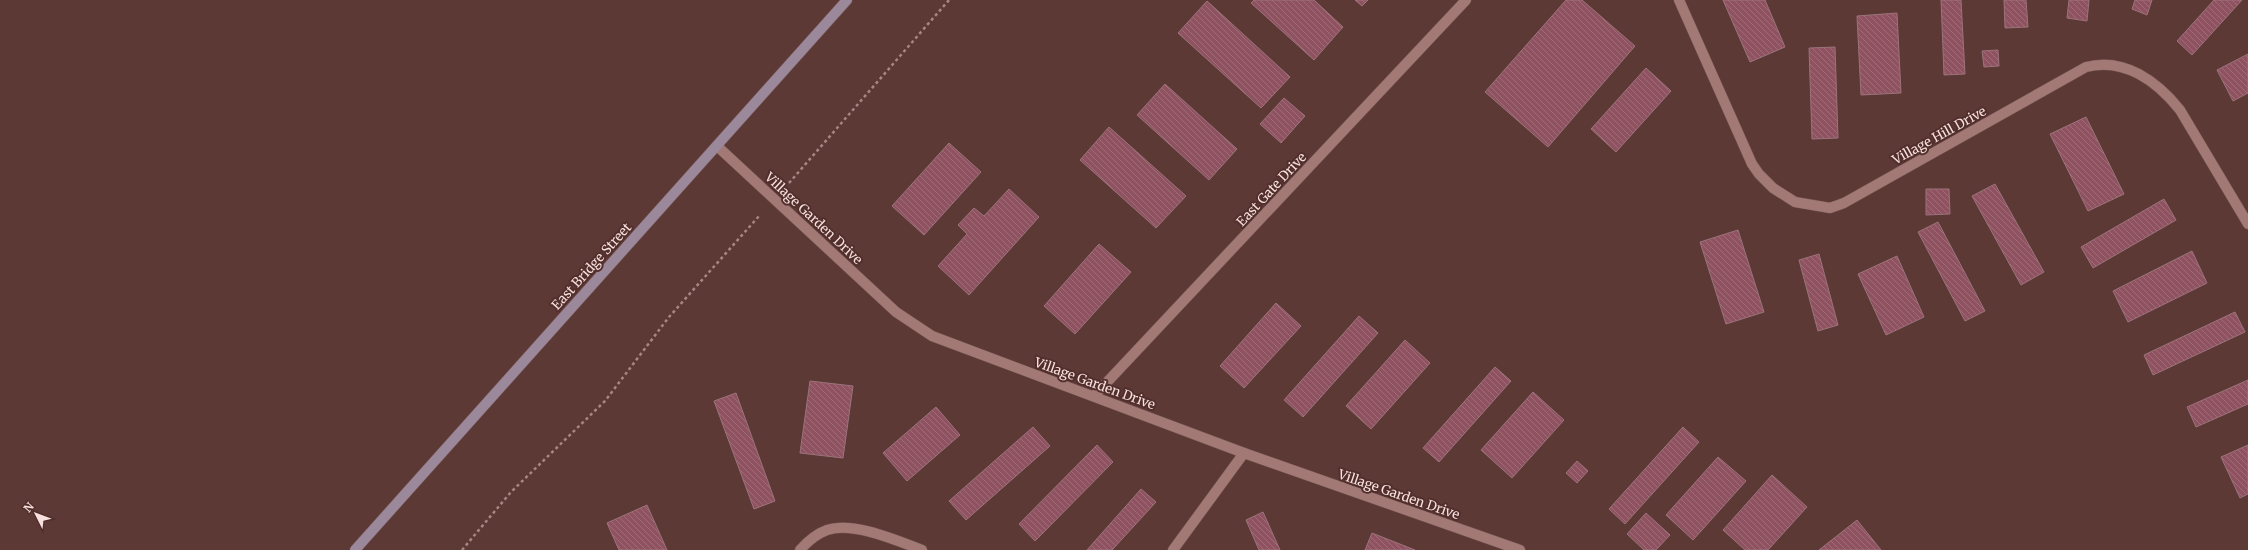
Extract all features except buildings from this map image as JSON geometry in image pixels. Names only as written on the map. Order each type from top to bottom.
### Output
[{"type":"main road","name":"East Bridge Street","points":[[355,550],[847,0]]},
{"type":"street","name":"East Gate Drive","points":[[1094,396],[1466,0]]},
{"type":"street","name":"Village Hill Drive","points":[[1679,0],[1752,164],[1773,188],[1796,202],[1830,208],[1844,203],[2086,67],[2095,64],[2124,66],[2145,77],[2170,98],[2180,110],[2248,224]]},
{"type":"street","name":"Village Garden Drive","points":[[717,146],[896,312],[932,336],[979,355],[1094,396],[1244,453],[1520,550]]},
{"type":"street","points":[[1173,550],[1244,453]]},
{"type":"street","points":[[800,550],[811,538],[828,529],[839,528],[856,529],[922,550]]},
{"type":"path","points":[[462,550],[511,492],[605,401],[669,317],[775,199],[949,0]]}]
